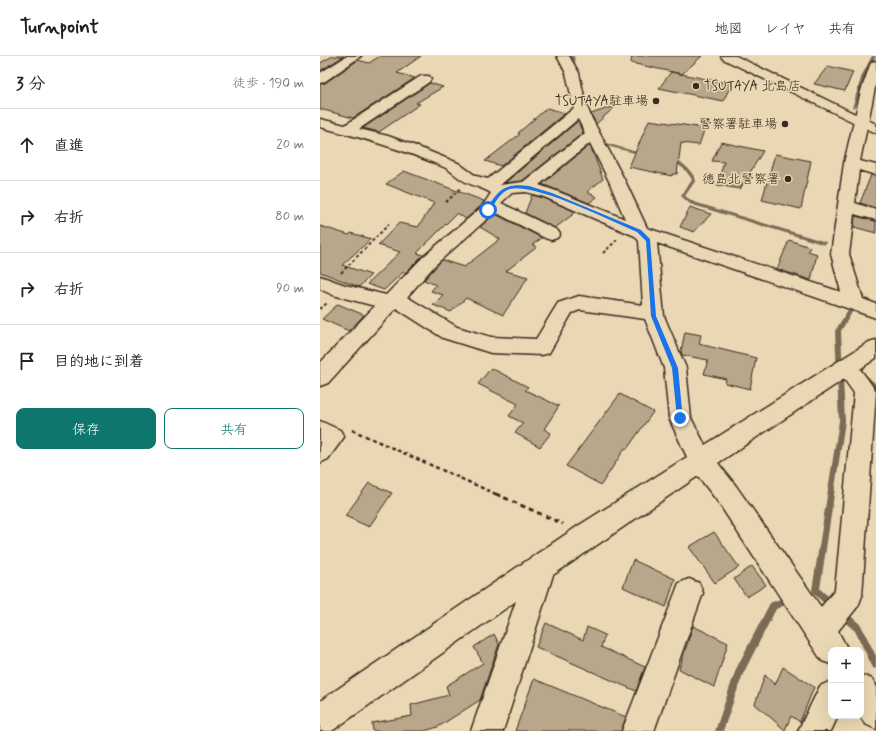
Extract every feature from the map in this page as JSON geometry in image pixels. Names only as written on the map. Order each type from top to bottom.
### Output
[{"type":"street","points":[[320,79],[355,56]]},
{"type":"street","points":[[563,56],[568,62],[581,109],[592,134],[617,180],[639,231],[648,240],[653,313],[675,368],[680,418],[701,461],[727,494],[826,640],[848,596],[865,391],[840,371]]},
{"type":"street","points":[[727,56],[876,129]]},
{"type":"street","points":[[854,303],[840,254],[852,163],[860,122],[872,90],[876,65]]},
{"type":"street","points":[[347,130],[425,79]]},
{"type":"street","points":[[320,377],[429,261],[488,210],[495,194],[581,109]]},
{"type":"street","points":[[321,124],[383,139],[453,166],[551,234]]},
{"type":"street","points":[[527,187],[592,134]]},
{"type":"street","points":[[852,163],[876,170]]},
{"type":"street","points":[[495,194],[508,188],[527,187],[550,194],[639,231],[876,311]]},
{"type":"street","points":[[847,206],[876,215]]},
{"type":"street","points":[[325,283],[340,290],[392,301],[450,333],[491,346],[542,347],[565,308],[578,303],[653,313]]},
{"type":"street","points":[[320,720],[587,535],[876,348]]},
{"type":"street","points":[[487,731],[542,566]]},
{"type":"street","points":[[638,731],[689,593]]},
{"type":"street","points":[[864,695],[876,713]]},
{"type":"street","points":[[814,731],[828,704]]},
{"type":"path","points":[[325,283],[391,222]]},
{"type":"path","points":[[324,440],[344,426],[587,535]]},
{"type":"building","points":[[333,56],[344,56],[320,71],[320,63]]},
{"type":"building","points":[[380,56],[421,56],[397,73],[415,78],[353,118],[320,109],[320,84],[325,83],[358,60],[369,63]]},
{"type":"building","points":[[632,56],[702,56],[682,74],[631,63]]},
{"type":"building","points":[[828,66],[853,72],[845,91],[814,84]]},
{"type":"building","name":"TSUTAYA 北島店","points":[[671,72],[732,84],[723,101],[659,88]]},
{"type":"building","points":[[430,83],[443,87],[416,103],[420,104],[379,132],[363,128]]},
{"type":"building","points":[[617,105],[596,124],[591,114]]},
{"type":"building","points":[[547,108],[565,113],[501,166],[485,161],[520,134],[518,133]]},
{"type":"building","points":[[649,120],[705,128],[699,145],[681,143],[677,174],[672,174],[672,176],[629,167]]},
{"type":"building","points":[[578,121],[583,133],[522,181],[505,183]]},
{"type":"building","points":[[721,142],[763,151],[740,189],[717,185],[724,162],[712,161]]},
{"type":"building","points":[[590,145],[603,179],[587,192],[597,197],[589,203],[542,184]]},
{"type":"building","points":[[775,154],[811,161],[801,209],[762,200]]},
{"type":"building","points":[[404,171],[484,201],[481,206],[466,219],[457,213],[417,253],[423,255],[405,273],[403,272],[384,290],[367,284],[400,252],[378,245],[399,223],[418,227],[434,203],[386,184]]},
{"type":"building","points":[[871,175],[876,176],[876,208],[860,203]]},
{"type":"building","points":[[532,195],[544,198],[576,212],[555,228],[525,213]]},
{"type":"building","points":[[690,207],[711,214],[694,232],[680,227]]},
{"type":"building","points":[[495,214],[542,238],[532,245],[537,247],[506,271],[528,277],[503,315],[466,298],[451,312],[433,305],[443,295],[431,291],[436,285],[424,280],[442,260],[464,267],[500,239],[480,227]]},
{"type":"building","points":[[855,216],[876,221],[876,233],[854,227]]},
{"type":"building","points":[[320,226],[349,235],[351,233],[371,239],[342,265],[371,275],[359,287],[320,272]]},
{"type":"building","points":[[789,240],[810,247],[808,251],[817,254],[811,280],[777,269]]},
{"type":"building","points":[[338,304],[364,315],[349,331],[322,319]]},
{"type":"building","points":[[685,332],[701,335],[699,344],[756,358],[750,389],[725,383],[726,379],[704,374],[708,360],[682,355],[681,351]]},
{"type":"building","points":[[491,368],[528,387],[525,390],[559,406],[544,429],[551,433],[540,447],[515,433],[523,423],[509,416],[518,404],[478,384]]},
{"type":"building","points":[[620,394],[653,412],[627,449],[625,448],[601,485],[566,466]]},
{"type":"building","points":[[369,483],[392,493],[369,527],[345,516]]},
{"type":"building","points":[[714,532],[739,567],[715,583],[689,547]]},
{"type":"building","points":[[633,560],[675,579],[666,607],[623,587]]},
{"type":"building","points":[[752,566],[766,585],[747,597],[734,579]]},
{"type":"building","points":[[546,623],[583,640],[587,627],[605,635],[601,647],[645,667],[636,691],[536,647]]},
{"type":"building","points":[[693,626],[728,643],[714,687],[679,669]]},
{"type":"building","points":[[494,634],[499,644],[480,700],[438,727],[424,731],[373,731],[372,723],[412,716],[411,705],[449,695],[446,686],[483,663],[474,647]]},
{"type":"building","points":[[783,667],[814,687],[800,722],[791,716],[785,730],[755,704],[765,675],[775,685]]},
{"type":"building","points":[[534,679],[626,717],[621,731],[515,731]]},
{"type":"waterway","points":[[572,56],[576,73]]},
{"type":"waterway","points":[[853,107],[864,75],[874,56]]},
{"type":"waterway","points":[[602,139],[604,144],[642,154]]},
{"type":"waterway","points":[[672,160],[680,163],[686,168],[694,180],[683,196],[692,203],[824,243]]},
{"type":"waterway","points":[[832,605],[816,590],[842,421],[838,331],[851,309]]},
{"type":"waterway","points":[[864,377],[876,388]]},
{"type":"waterway","points":[[719,731],[739,672],[773,606],[790,599]]},
{"type":"waterway","points":[[842,614],[858,628],[876,665]]},
{"type":"place","name":"TSUTAYA 北島店","points":[[696,86]]},
{"type":"place","name":"TSUTAYA駐車場","points":[[656,101]]},
{"type":"place","name":"警察署駐車場","points":[[785,124]]},
{"type":"place","name":"徳島北警察署","points":[[788,179]]},
{"type":"route","points":[[488,210],[497,196],[508,188],[527,187],[550,194],[639,231],[648,240],[654,316],[675,368],[680,418]]}]
